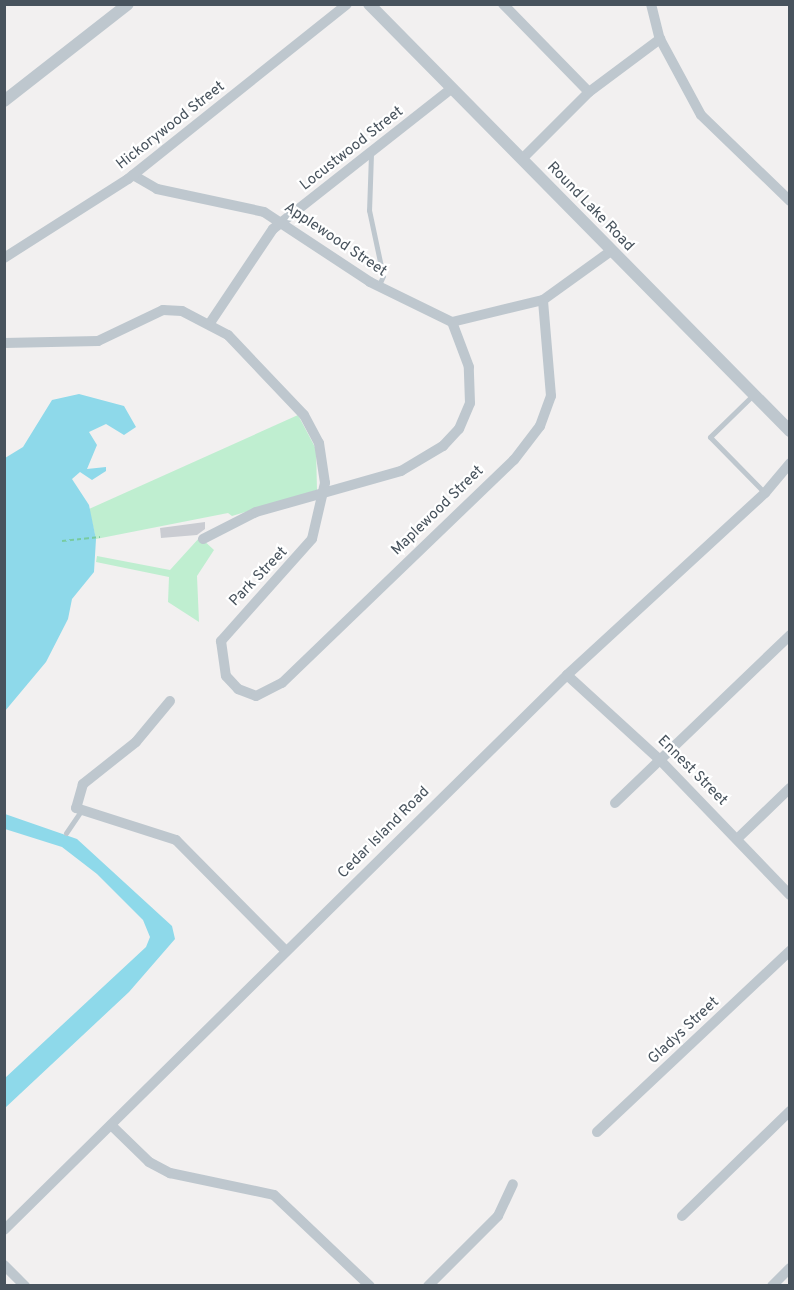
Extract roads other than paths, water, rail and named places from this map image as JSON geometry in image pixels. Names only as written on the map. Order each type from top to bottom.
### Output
[{"type":"street","points":[[4,101],[128,4]]},
{"type":"street","name":"Hickorywood Street","points":[[4,258],[133,175],[347,4]]},
{"type":"street","name":"Round Lake Road","points":[[369,4],[789,431]]},
{"type":"street","points":[[502,4],[589,92]]},
{"type":"street","points":[[651,4],[660,39],[714,132],[789,201]]},
{"type":"street","points":[[523,158],[589,92],[660,39]]},
{"type":"street","name":"Locustwood Street","points":[[210,323],[273,229],[452,88]]},
{"type":"street","name":"Applewood Street","points":[[133,175],[157,189],[222,200],[284,221],[378,287],[452,322]]},
{"type":"street","points":[[203,539],[237,519],[401,471],[459,429],[470,403],[469,367],[452,322],[543,300],[611,251]]},
{"type":"street","name":"Maplewood Street","points":[[256,696],[282,683],[514,460],[540,426],[551,396],[543,300]]},
{"type":"street","points":[[4,343],[98,341],[163,310],[210,323]]},
{"type":"street","name":"Park Street","points":[[210,323],[304,415],[318,443],[323,492],[312,539],[221,641],[226,676],[238,689],[256,696]]},
{"type":"street","name":"Cedar Island Road","points":[[4,1230],[567,675],[765,493],[789,463]]},
{"type":"street","points":[[615,802],[789,635]]},
{"type":"street","name":"Ennest Street","points":[[567,675],[660,760],[789,895]]},
{"type":"street","points":[[170,701],[136,742],[83,784],[73,801],[78,810],[176,840],[286,951]]},
{"type":"street","points":[[737,839],[789,788]]},
{"type":"street","name":"Gladys Street","points":[[597,1132],[789,951]]},
{"type":"street","points":[[682,1216],[789,1111]]},
{"type":"street","points":[[111,1125],[149,1162],[170,1173],[274,1195],[370,1286]]},
{"type":"street","points":[[428,1286],[498,1216],[513,1184]]},
{"type":"street","points":[[4,1265],[25,1286]]},
{"type":"street","points":[[771,1286],[789,1268]]},
{"type":"lane","points":[[371,154],[369,210],[383,276],[378,287]]},
{"type":"lane","points":[[753,395],[710,436],[765,493]]},
{"type":"lane","points":[[66,832],[78,810]]},
{"type":"water","points":[[79,394],[124,406],[136,427],[124,435],[106,424],[89,432],[97,445],[87,469],[106,467],[106,471],[92,480],[80,472],[72,479],[89,505],[96,539],[94,572],[72,599],[68,619],[46,662],[5,711],[5,458],[23,447],[52,400]]},
{"type":"water","points":[[5,814],[77,839],[172,926],[175,939],[129,992],[5,1108],[5,1078],[146,947],[150,937],[143,920],[97,874],[62,847],[5,829]]}]
